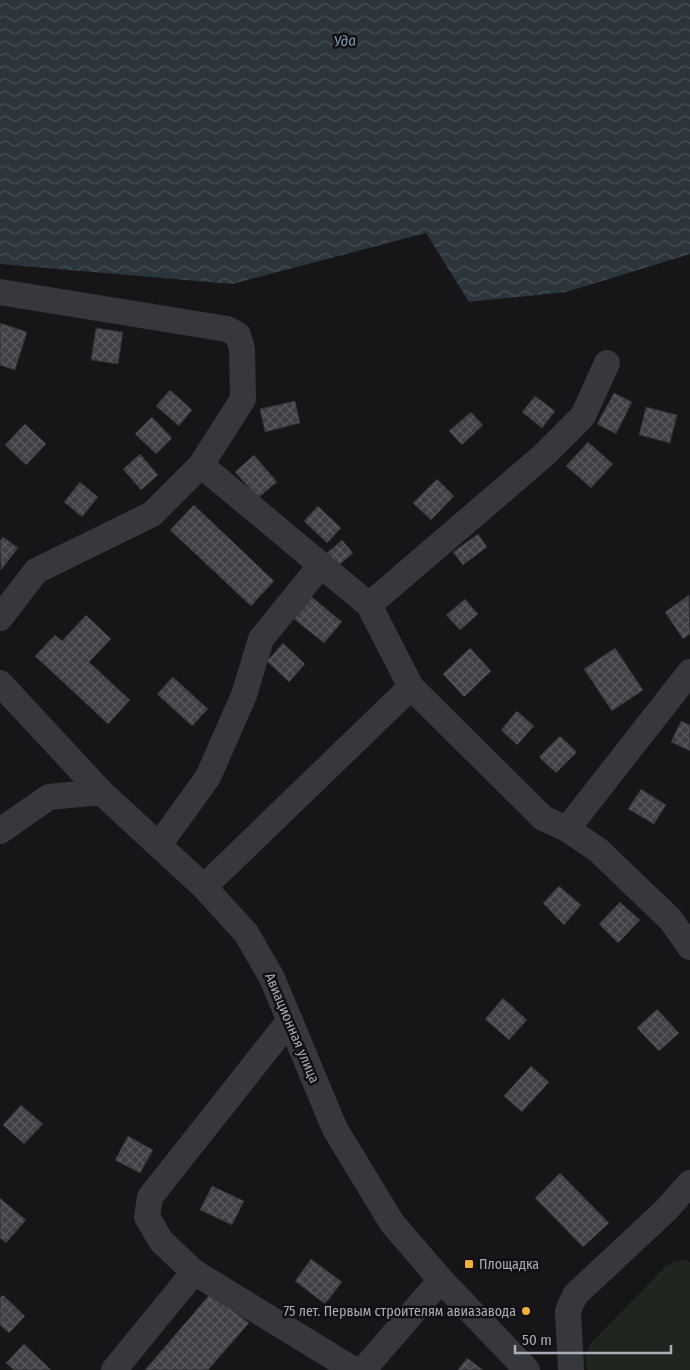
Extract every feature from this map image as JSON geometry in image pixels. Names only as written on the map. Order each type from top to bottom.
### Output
[{"type":"street","points":[[0,292],[227,328],[238,335],[242,349],[243,399],[200,464],[152,514],[36,571],[0,618]]},
{"type":"street","points":[[369,605],[544,456],[583,416],[607,363]]},
{"type":"street","points":[[200,464],[369,605],[411,687],[543,818],[567,829],[598,850],[670,919],[690,947]]},
{"type":"street","points":[[159,845],[208,777],[244,695],[261,640],[321,565]]},
{"type":"street","points":[[567,829],[690,672]]},
{"type":"street","name":"Авиационная улица","points":[[0,683],[101,792],[204,887],[246,933],[272,978],[334,1129],[392,1223],[442,1280],[527,1370]]},
{"type":"street","points":[[204,887],[411,687]]},
{"type":"street","points":[[0,831],[49,797],[101,792]]},
{"type":"street","points":[[290,1020],[150,1197],[146,1218],[161,1242],[194,1272],[354,1370]]},
{"type":"street","points":[[571,1370],[568,1311],[575,1295],[666,1210],[690,1183]]},
{"type":"street","points":[[114,1370],[194,1272]]},
{"type":"street","points":[[375,1365],[442,1280]]},
{"type":"shaded area","points":[[685,1260],[690,1262],[690,1370],[588,1370],[586,1356],[591,1343],[666,1266],[674,1261]]},
{"type":"water","name":"Уда","points":[[0,0],[690,0],[690,254],[566,292],[469,302],[426,233],[232,284],[0,264]]},
{"type":"building","points":[[0,323],[27,332],[15,370],[0,365]]},
{"type":"building","points":[[96,328],[123,332],[118,364],[91,360]]},
{"type":"building","points":[[170,390],[192,410],[179,426],[156,406]]},
{"type":"building","points":[[614,393],[632,402],[616,434],[597,424]]},
{"type":"building","points":[[535,396],[555,411],[542,428],[522,412]]},
{"type":"building","points":[[295,401],[300,423],[265,432],[260,409]]},
{"type":"building","points":[[646,407],[677,415],[670,443],[639,435]]},
{"type":"building","points":[[471,412],[483,425],[462,445],[449,431]]},
{"type":"building","points":[[152,417],[172,438],[156,454],[135,434]]},
{"type":"building","points":[[25,424],[46,444],[26,465],[5,445]]},
{"type":"building","points":[[588,442],[613,464],[591,488],[566,466]]},
{"type":"building","points":[[140,454],[158,475],[141,490],[123,469]]},
{"type":"building","points":[[254,455],[277,482],[258,498],[235,472]]},
{"type":"building","points":[[437,479],[454,496],[431,520],[413,503]]},
{"type":"building","points":[[80,482],[98,497],[82,517],[64,502]]},
{"type":"building","points":[[194,505],[274,581],[251,606],[170,530]]},
{"type":"building","points":[[318,506],[341,528],[327,543],[304,521]]},
{"type":"building","points":[[478,534],[487,547],[463,565],[453,552]]},
{"type":"building","points":[[3,537],[18,548],[1,570],[0,541]]},
{"type":"building","points":[[342,540],[353,553],[339,565],[327,553]]},
{"type":"building","points":[[689,595],[690,634],[683,639],[665,612]]},
{"type":"building","points":[[312,597],[342,622],[324,643],[294,619]]},
{"type":"building","points":[[465,599],[478,614],[460,630],[446,615]]},
{"type":"building","points":[[86,615],[111,639],[89,662],[130,700],[108,724],[35,656],[55,635],[62,641]]},
{"type":"building","points":[[283,643],[305,664],[289,682],[267,661]]},
{"type":"building","points":[[470,648],[491,671],[464,697],[443,674]]},
{"type":"building","points":[[615,648],[643,690],[612,711],[584,669]]},
{"type":"building","points":[[173,677],[208,709],[192,726],[157,694]]},
{"type":"building","points":[[517,711],[534,726],[517,745],[501,730]]},
{"type":"building","points":[[681,721],[690,725],[690,751],[671,742]]},
{"type":"building","points":[[560,736],[577,752],[556,773],[539,757]]},
{"type":"building","points":[[641,789],[666,805],[654,824],[628,809]]},
{"type":"building","points":[[559,886],[581,905],[564,925],[543,903]]},
{"type":"building","points":[[620,902],[640,920],[618,943],[599,924]]},
{"type":"building","points":[[503,998],[527,1020],[509,1040],[485,1019]]},
{"type":"building","points":[[657,1009],[679,1033],[659,1051],[637,1028]]},
{"type":"building","points":[[531,1066],[549,1082],[522,1112],[504,1096]]},
{"type":"building","points":[[21,1105],[43,1124],[24,1144],[3,1125]]},
{"type":"building","points":[[128,1136],[153,1150],[140,1173],[115,1160]]},
{"type":"building","points":[[560,1173],[609,1223],[583,1247],[535,1198]]},
{"type":"building","points":[[212,1186],[244,1201],[232,1225],[200,1210]]},
{"type":"building","points":[[0,1198],[26,1220],[6,1243],[0,1238]]},
{"type":"building","points":[[311,1259],[342,1282],[325,1304],[295,1281]]},
{"type":"building","points":[[211,1293],[249,1323],[208,1370],[145,1370]]},
{"type":"building","points":[[3,1295],[25,1316],[9,1333],[0,1325],[0,1298]]},
{"type":"building","points":[[24,1344],[51,1370],[14,1370],[6,1363]]},
{"type":"building","points":[[467,1358],[483,1370],[458,1370]]},
{"type":"place","name":"Площадка","points":[[469,1264]]},
{"type":"place","name":"75 лет. Первым строителям авиазавода","points":[[526,1311]]}]
